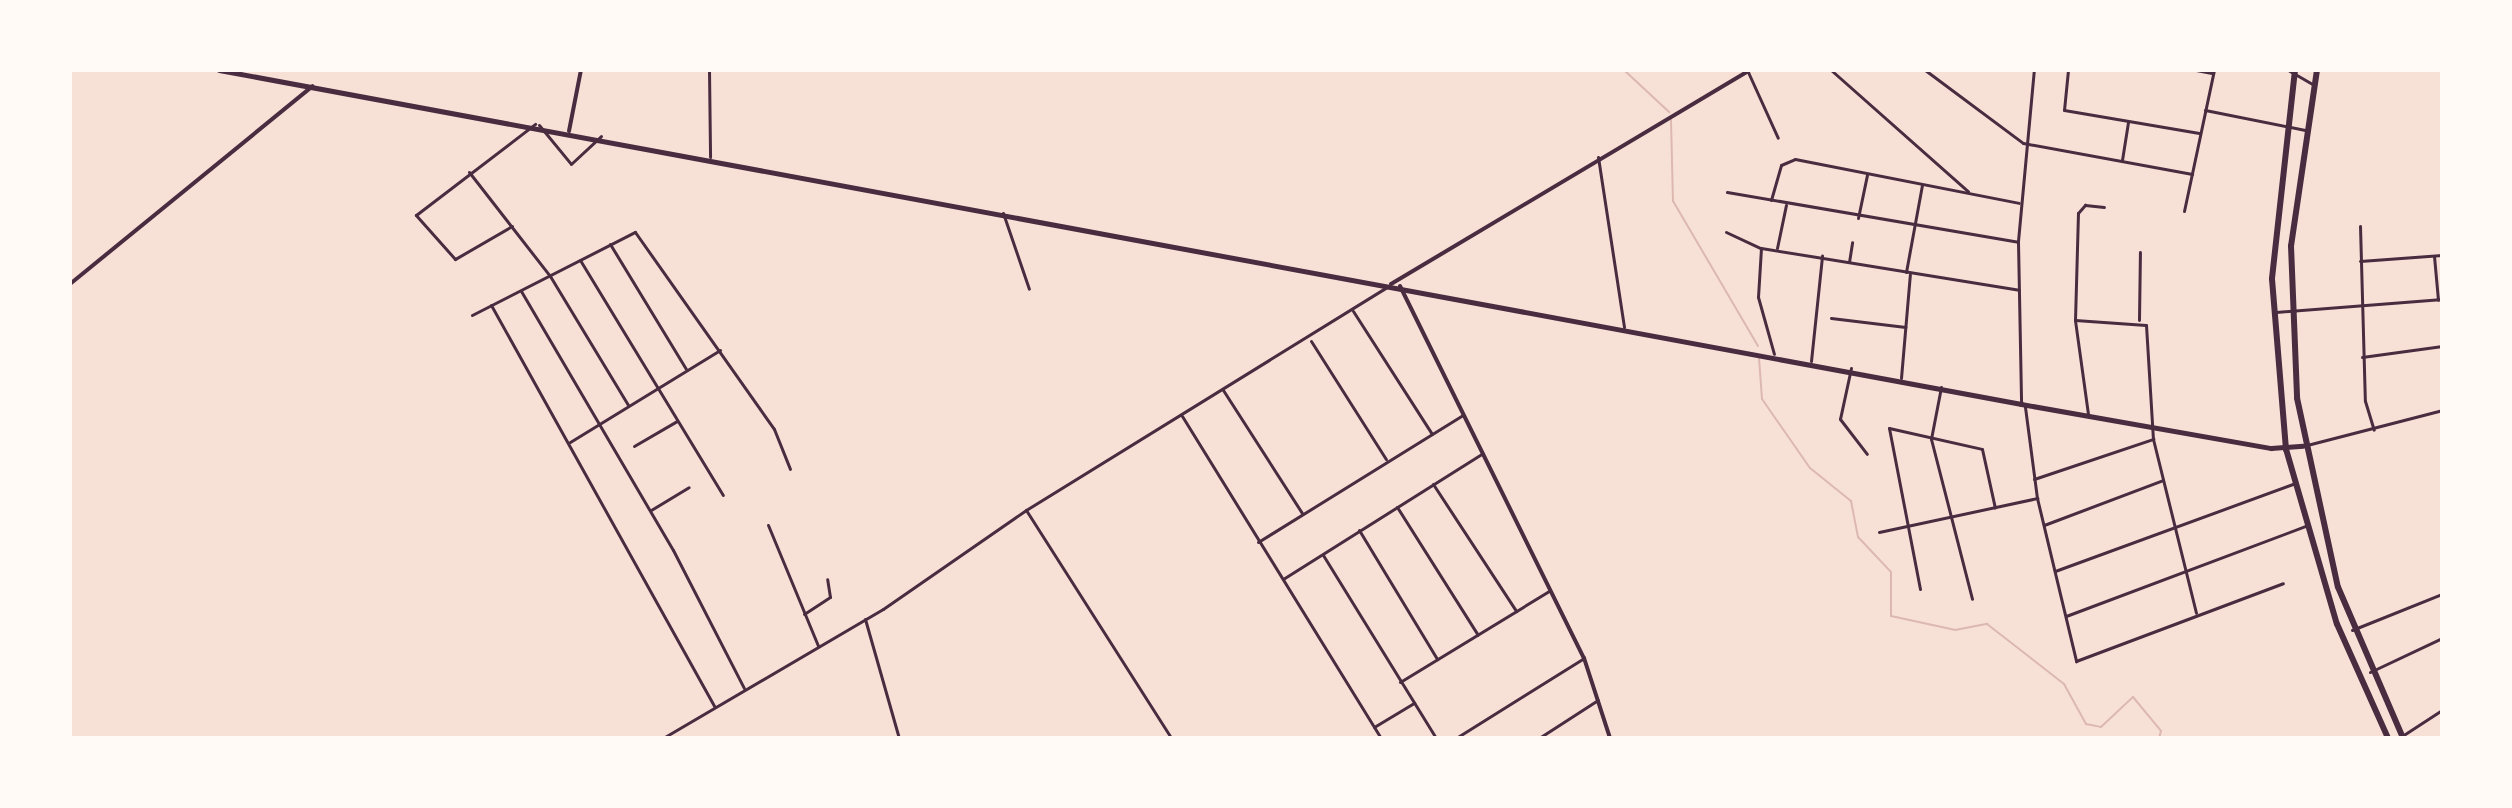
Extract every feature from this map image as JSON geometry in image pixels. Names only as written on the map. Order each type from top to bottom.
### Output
[{"type":"highway","points":[[2295,70],[2285,126],[2273,313],[2286,449],[2349,656],[2388,738]]},
{"type":"highway","points":[[2317,70],[2305,130],[2290,311],[2303,446],[2352,630],[2402,737]]},
{"type":"highway","points":[[2349,656],[2360,651]]},
{"type":"main road","points":[[219,70],[537,124],[1003,213],[1851,368],[2023,404],[2286,449],[2303,446]]},
{"type":"street","points":[[569,131],[581,70]]},
{"type":"street","points":[[709,70],[710,157]]},
{"type":"street","points":[[1831,70],[1971,194]]},
{"type":"street","points":[[1925,70],[2023,143],[2192,174]]},
{"type":"street","points":[[2034,70],[2023,143],[2019,203],[2023,404],[2037,498],[2076,661],[2196,613],[2283,583]]},
{"type":"street","points":[[2068,70],[2064,110],[2199,133]]},
{"type":"street","points":[[2184,211],[2213,72],[2196,70]]},
{"type":"street","points":[[2288,70],[2293,79],[2314,85]]},
{"type":"street","points":[[663,738],[865,619],[1026,510],[1311,340],[1391,284],[1598,157],[1749,71],[1778,138]]},
{"type":"street","points":[[70,284],[313,86]]},
{"type":"street","points":[[2205,110],[2305,130]]},
{"type":"street","points":[[2122,160],[2128,121]]},
{"type":"street","points":[[512,226],[454,259],[418,220],[417,213],[537,124],[571,164],[601,136]]},
{"type":"street","points":[[1598,157],[1624,327]]},
{"type":"street","points":[[1771,200],[1781,165],[1789,160],[2019,203]]},
{"type":"street","points":[[469,172],[550,276],[628,405]]},
{"type":"street","points":[[1858,218],[1867,175]]},
{"type":"street","points":[[1901,378],[1908,274],[1922,185]]},
{"type":"street","points":[[1727,192],[1914,229],[2018,242]]},
{"type":"street","points":[[1777,248],[1786,205]]},
{"type":"street","points":[[2088,415],[2075,320],[2078,213],[2085,205],[2104,207]]},
{"type":"street","points":[[1003,213],[1029,289]]},
{"type":"street","points":[[2360,226],[2362,357],[2374,430]]},
{"type":"street","points":[[1726,232],[1761,248],[1777,248],[1908,274],[2019,290]]},
{"type":"street","points":[[472,315],[610,244],[640,235],[774,429],[790,469]]},
{"type":"street","points":[[1849,262],[1852,242]]},
{"type":"street","points":[[610,244],[686,369]]},
{"type":"street","points":[[1761,248],[1758,297],[1774,354]]},
{"type":"street","points":[[2139,320],[2140,252]]},
{"type":"street","points":[[2273,313],[2440,300],[2434,255]]},
{"type":"street","points":[[2360,261],[2442,255]]},
{"type":"street","points":[[1811,361],[1822,256]]},
{"type":"street","points":[[580,260],[723,495]]},
{"type":"street","points":[[1400,286],[1584,658],[1610,738]]},
{"type":"street","points":[[521,291],[650,510],[745,689]]},
{"type":"street","points":[[491,305],[570,442],[715,708]]},
{"type":"street","points":[[1353,311],[1432,434]]},
{"type":"street","points":[[1831,318],[1905,327]]},
{"type":"street","points":[[2075,320],[2139,320],[2146,325],[2153,439],[2196,613]]},
{"type":"street","points":[[1311,340],[1386,459]]},
{"type":"street","points":[[2362,357],[2442,346]]},
{"type":"street","points":[[570,442],[720,350]]},
{"type":"street","points":[[1851,368],[1840,419],[1867,454]]},
{"type":"street","points":[[1941,387],[1931,439],[1972,599]]},
{"type":"street","points":[[1223,390],[1302,513]]},
{"type":"street","points":[[2303,446],[2442,410]]},
{"type":"street","points":[[1258,542],[1386,459],[1463,415]]},
{"type":"street","points":[[1182,416],[1381,738]]},
{"type":"street","points":[[634,446],[677,421]]},
{"type":"street","points":[[1920,589],[1887,431],[1896,425],[1931,439],[1982,449],[1995,508]]},
{"type":"street","points":[[2034,479],[2153,439]]},
{"type":"street","points":[[1283,579],[1483,453]]},
{"type":"street","points":[[2044,525],[2163,480]]},
{"type":"street","points":[[2055,571],[2173,525],[2295,483]]},
{"type":"street","points":[[1433,484],[1516,611]]},
{"type":"street","points":[[650,510],[689,487]]},
{"type":"street","points":[[1879,532],[2037,498]]},
{"type":"street","points":[[1397,507],[1478,635]]},
{"type":"street","points":[[1026,510],[1171,738]]},
{"type":"street","points":[[768,525],[818,646]]},
{"type":"street","points":[[2066,616],[2307,526]]},
{"type":"street","points":[[1359,530],[1437,659]]},
{"type":"street","points":[[1323,555],[1436,738]]},
{"type":"street","points":[[804,614],[830,597],[827,579]]},
{"type":"street","points":[[1400,682],[1549,591]]},
{"type":"street","points":[[2352,630],[2442,594]]},
{"type":"street","points":[[865,619],[899,738]]},
{"type":"street","points":[[2370,672],[2442,638]]},
{"type":"street","points":[[1456,738],[1584,658]]},
{"type":"street","points":[[1539,738],[1598,700]]},
{"type":"street","points":[[1374,727],[1414,703]]},
{"type":"street","points":[[2402,737],[2442,710]]},
{"type":"waterway","points":[[1624,70],[1669,112]]},
{"type":"waterway","points":[[1671,120],[1673,201],[1758,346]]},
{"type":"waterway","points":[[1759,358],[1762,399],[1810,468],[1851,501],[1858,537],[1891,572],[1891,616],[1955,630],[1987,624],[2064,684],[2086,724],[2101,727],[2133,697],[2161,731],[2159,738]]}]
